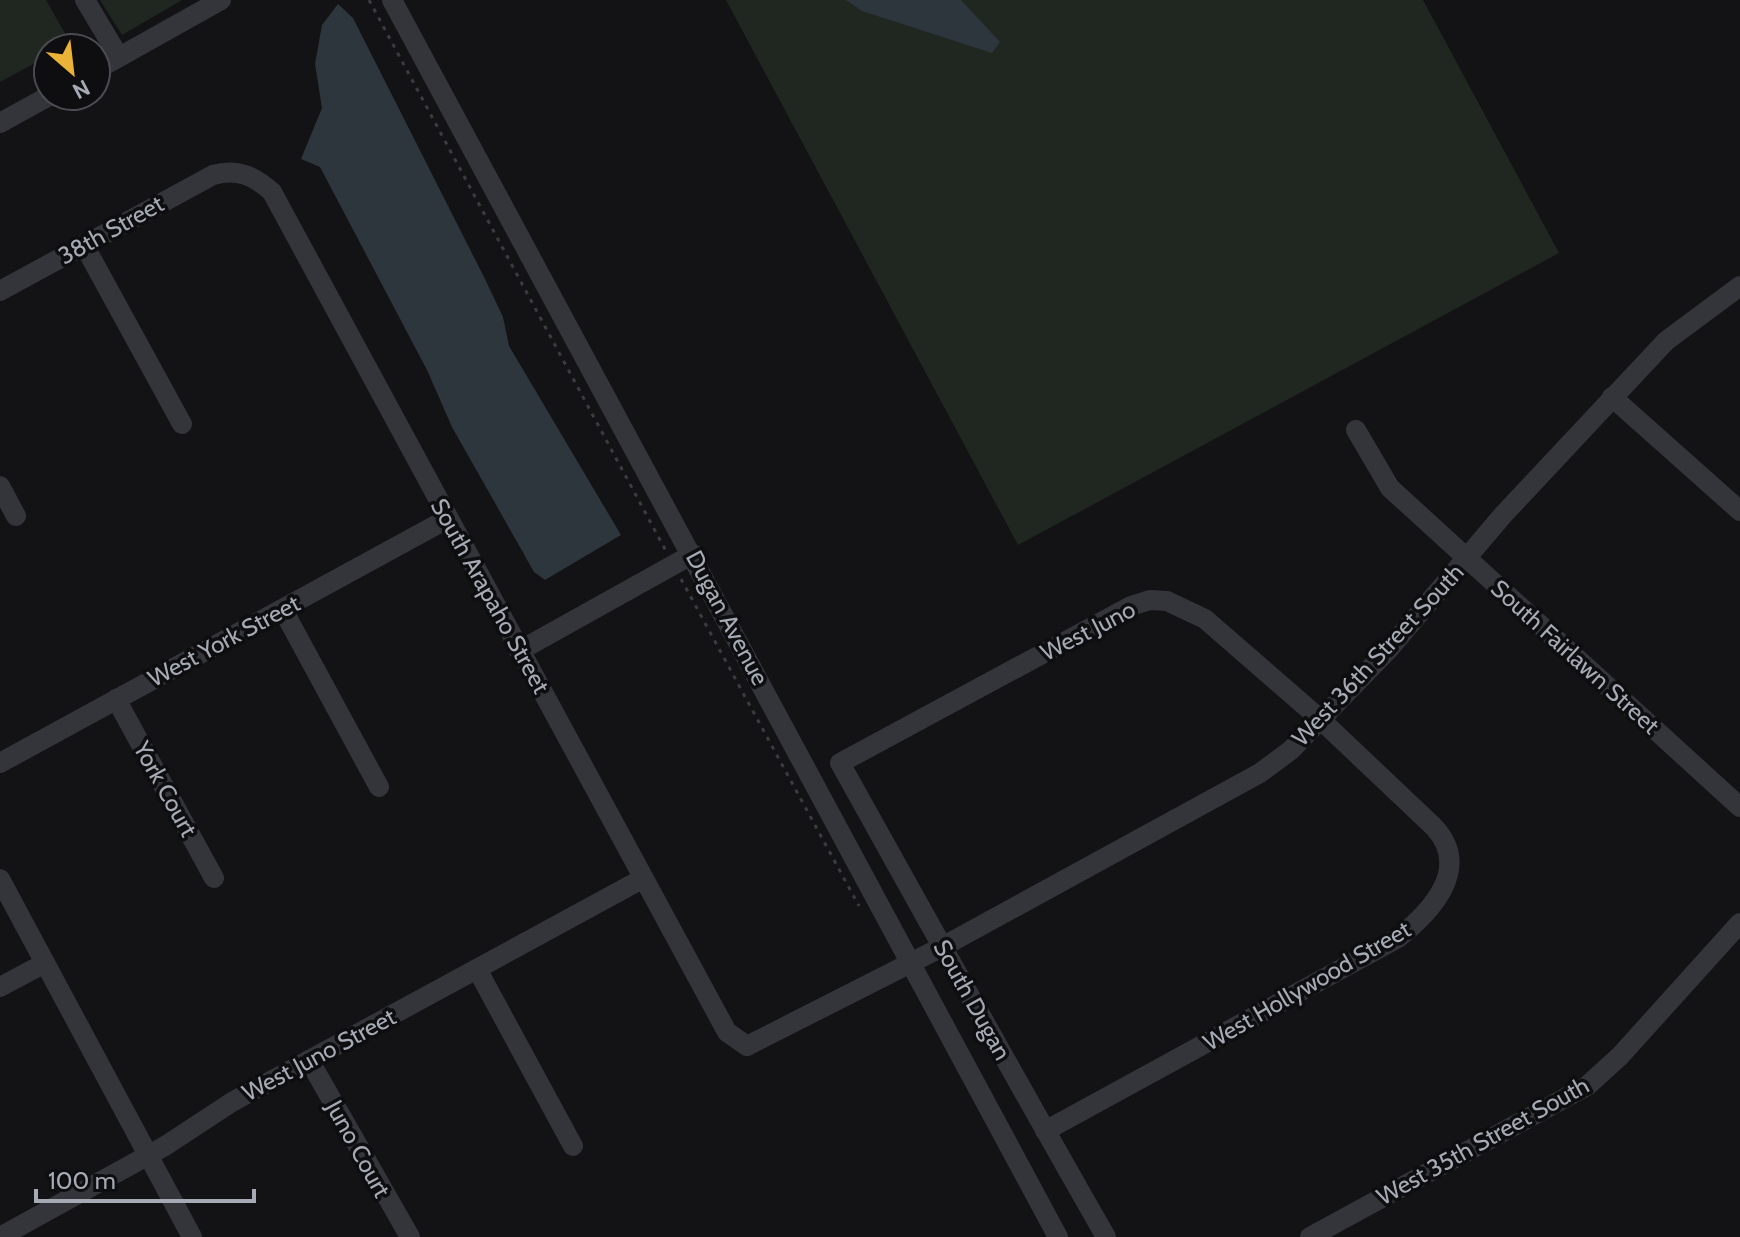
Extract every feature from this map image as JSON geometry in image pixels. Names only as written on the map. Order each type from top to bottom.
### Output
[{"type":"street","points":[[85,0],[119,57]]},
{"type":"street","points":[[112,61],[221,0]]},
{"type":"street","name":"Dugan Avenue","points":[[392,0],[693,554],[1058,1237]]},
{"type":"street","points":[[0,123],[32,105]]},
{"type":"street","name":"38th Street","points":[[0,291],[224,172]]},
{"type":"street","name":"South Arapaho Street","points":[[224,172],[249,175],[272,192],[642,879],[727,1032],[739,1043]]},
{"type":"street","points":[[84,245],[182,424]]},
{"type":"street","name":"West 36th Street South","points":[[739,1043],[747,1046],[756,1044],[911,960],[942,947],[1238,787],[1291,750],[1389,649],[1612,397],[1681,328],[1740,286]]},
{"type":"street","points":[[1612,397],[1740,511]]},
{"type":"street","name":"South Fairlawn Street","points":[[1356,430],[1390,488],[1740,807]]},
{"type":"street","points":[[0,486],[16,516]]},
{"type":"street","name":"West York Street","points":[[0,763],[447,519]]},
{"type":"street","points":[[519,651],[693,554]]},
{"type":"street","name":"West Juno","points":[[840,763],[1131,606],[1150,600],[1178,605],[1205,619],[1320,719]]},
{"type":"street","points":[[283,610],[379,787]]},
{"type":"street","name":"York Court","points":[[116,699],[214,878]]},
{"type":"street","name":"West Hollywood Street","points":[[1045,1131],[1384,947],[1419,922],[1439,897],[1450,870],[1441,835],[1320,719]]},
{"type":"street","name":"South Dugan","points":[[840,763],[1106,1237]]},
{"type":"street","points":[[0,879],[192,1237]]},
{"type":"street","name":"West Juno Street","points":[[0,1237],[148,1155],[232,1102],[642,879]]},
{"type":"street","name":"West 35th Street South","points":[[1310,1237],[1587,1086],[1620,1056],[1740,923]]},
{"type":"street","points":[[0,987],[45,963]]},
{"type":"street","points":[[477,969],[573,1146]]},
{"type":"street","name":"Juno Court","points":[[309,1060],[410,1237]]},
{"type":"path","points":[[369,0],[861,911]]},
{"type":"shaded area","points":[[0,0],[46,0],[64,32],[32,32],[32,65],[0,82]]},
{"type":"shaded area","points":[[100,0],[182,0],[122,35]]},
{"type":"shaded area","points":[[726,0],[1423,0],[1559,253],[1018,545]]},
{"type":"shaded area","points":[[846,0],[961,0],[1000,42],[992,53],[862,11]]},
{"type":"shaded area","points":[[338,4],[353,18],[485,279],[503,317],[509,346],[621,535],[545,580],[534,572],[452,427],[427,370],[320,167],[301,159],[322,108],[315,64],[322,25]]}]
